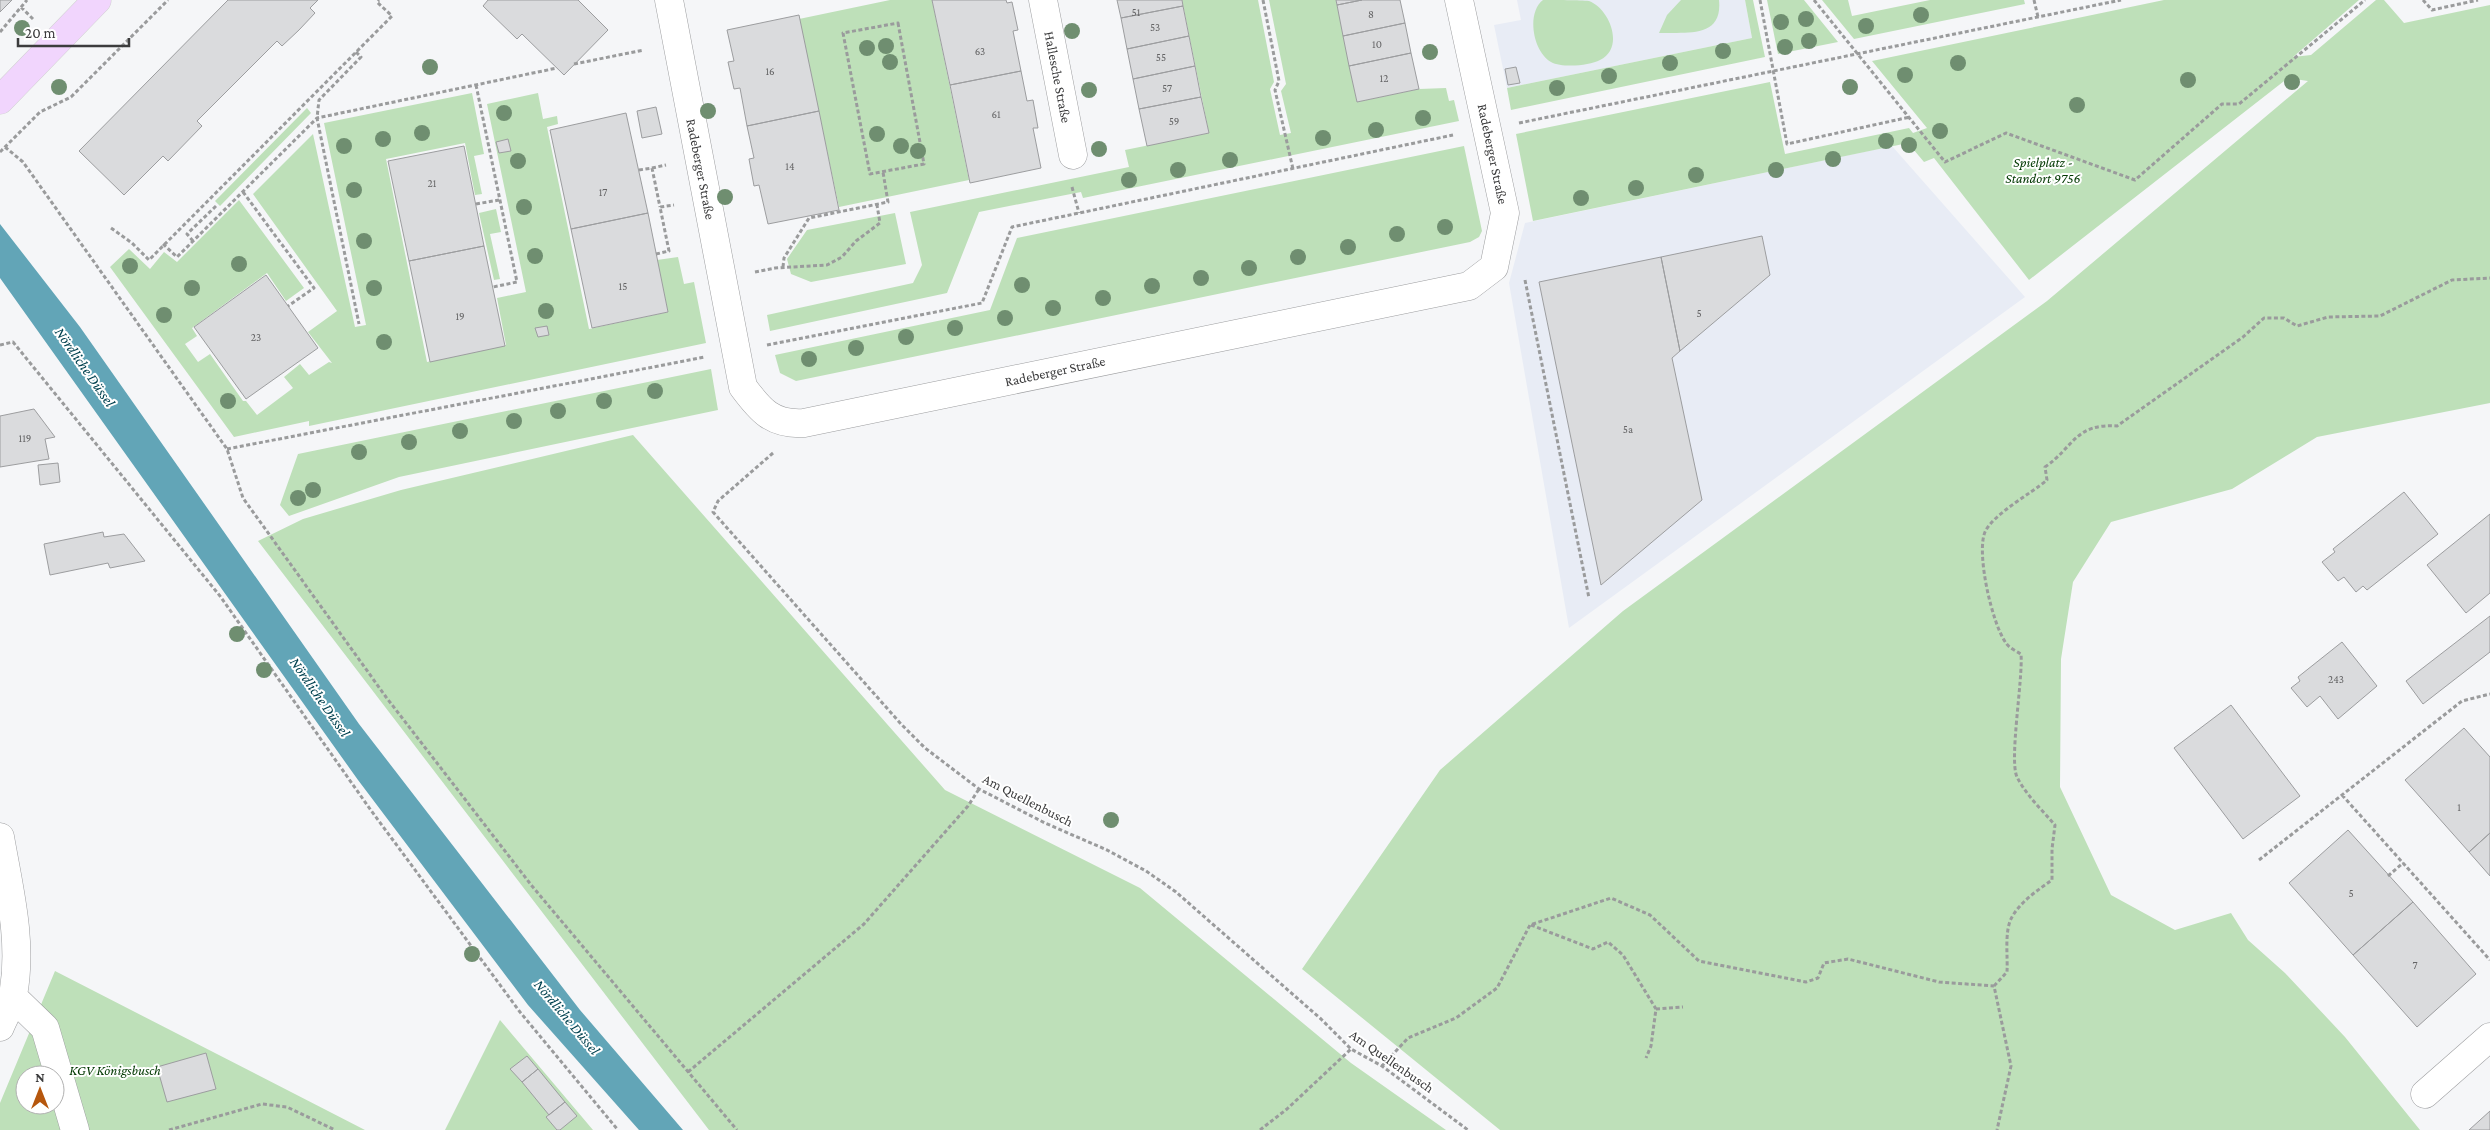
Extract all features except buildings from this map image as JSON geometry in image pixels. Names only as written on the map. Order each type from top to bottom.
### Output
[{"type":"main road","points":[[0,100],[97,0]]},
{"type":"street","name":"Radeberger Straße","points":[[669,0],[743,386],[760,411],[786,424],[804,423],[1469,286],[1494,267],[1506,213],[1459,0]]},
{"type":"street","name":"Hallesche Straße","points":[[1043,0],[1073,155]]},
{"type":"street","points":[[0,837],[16,925],[16,969],[12,997],[0,1027]]},
{"type":"street","points":[[12,997],[45,1028],[76,1130]]},
{"type":"street","points":[[2425,1094],[2490,1037]]},
{"type":"path","points":[[0,32],[27,0]]},
{"type":"path","points":[[0,152],[40,112],[71,97],[168,0]]},
{"type":"path","points":[[111,228],[132,243],[148,260],[392,16],[377,2],[378,0]]},
{"type":"path","points":[[1263,0],[1279,81],[1276,90],[1293,169]]},
{"type":"path","points":[[1760,0],[1787,144],[1910,117]]},
{"type":"path","points":[[1814,0],[1945,162],[2006,133],[2135,180],[2222,104],[2240,104],[2365,0]]},
{"type":"path","points":[[2034,0],[2038,17]]},
{"type":"path","points":[[227,449],[736,349],[782,343],[982,303],[1012,227],[2121,0]]},
{"type":"path","points":[[2423,0],[2432,10],[2478,0]]},
{"type":"path","points":[[21,7],[33,19]]},
{"type":"path","points":[[898,23],[924,164],[883,172],[870,174],[843,33],[898,23]]},
{"type":"path","points":[[574,64],[677,44]]},
{"type":"path","points":[[356,52],[361,58],[319,100],[317,118],[360,324]]},
{"type":"path","points":[[163,244],[177,257],[317,118],[557,68]]},
{"type":"path","points":[[476,85],[516,282],[493,287]]},
{"type":"path","points":[[5,147],[23,162],[227,449],[243,498],[386,697],[532,886],[737,1130]]},
{"type":"path","points":[[638,170],[664,166]]},
{"type":"path","points":[[652,168],[660,207]]},
{"type":"path","points":[[783,267],[784,258],[809,218],[888,202],[883,172]]},
{"type":"path","points":[[242,192],[314,288],[288,306]]},
{"type":"path","points":[[476,204],[499,200]]},
{"type":"path","points":[[722,280],[783,267],[827,265],[842,257],[856,241],[880,223],[877,205]]},
{"type":"path","points":[[193,241],[187,234],[216,206]]},
{"type":"path","points":[[1523,272],[1589,598]]},
{"type":"path","points":[[1994,986],[2007,972],[2008,934],[2011,918],[2032,894],[2052,880],[2052,849],[2056,825],[2037,805],[2016,775],[2015,744],[2022,669],[2021,654],[2007,645],[1999,633],[1994,618],[1985,579],[1982,554],[1985,531],[2005,510],[2047,480],[2045,467],[2073,439],[2098,425],[2117,426],[2243,337],[2264,318],[2284,318],[2297,326],[2328,317],[2380,316],[2452,280],[2490,278]]},
{"type":"path","points":[[0,345],[12,342],[220,596],[370,809],[520,1012],[618,1130]]},
{"type":"path","name":"Am Quellenbusch","points":[[786,424],[783,443],[718,501],[713,512],[901,724],[925,748],[979,790],[1045,823],[1108,850],[1146,871],[1176,892],[1321,1018],[1351,1049],[1382,1066],[1468,1130]]},
{"type":"path","points":[[2259,860],[2462,701],[2490,694]]},
{"type":"path","points":[[688,1072],[864,924],[968,806],[979,790]]},
{"type":"path","points":[[2342,795],[2490,960]]},
{"type":"path","points":[[2388,876],[2403,863]]},
{"type":"path","points":[[1382,1066],[1408,1038],[1456,1018],[1497,988],[1530,925],[1611,898],[1650,916],[1699,961],[1806,982],[1818,978],[1824,963],[1848,959],[1938,982],[1994,986]]},
{"type":"path","points":[[1530,925],[1593,949],[1608,942],[1623,955],[1656,1009],[1651,1046],[1646,1058]]},
{"type":"path","points":[[1994,986],[2011,1066],[1997,1130]]},
{"type":"path","points":[[1656,1009],[1683,1007]]},
{"type":"path","points":[[1260,1130],[1287,1109],[1351,1049]]},
{"type":"path","points":[[169,1130],[262,1104],[287,1107],[335,1130]]},
{"type":"shaded area","points":[[1517,0],[1745,0],[1752,38],[1507,88],[1494,25],[1521,20]]},
{"type":"shaded area","points":[[1892,146],[2025,297],[1569,628],[1509,283],[1525,223]]},
{"type":"green space","points":[[890,0],[932,0],[969,180],[839,207],[799,19]]},
{"type":"green space","points":[[1182,0],[1258,0],[1274,82],[1270,89],[1280,135],[1291,133],[1281,91],[1286,84],[1269,0],[1336,0],[1357,102],[1419,89],[1446,88],[1449,101],[1454,100],[1459,121],[1083,198],[1081,192],[979,212],[947,293],[770,331],[767,315],[913,283],[922,265],[910,212],[1129,167],[1125,150],[1209,133]]},
{"type":"green space","points":[[1543,0],[1589,1],[1597,5],[1612,29],[1612,47],[1608,54],[1595,62],[1575,66],[1551,62],[1540,50],[1534,32],[1535,14]]},
{"type":"green space","points":[[1681,0],[1719,0],[1719,13],[1709,27],[1701,31],[1659,33],[1667,15]]},
{"type":"green space","points":[[1745,0],[1753,0],[1765,57],[1511,110],[1507,88],[1752,38]]},
{"type":"green space","points":[[1767,0],[1804,0],[1838,42],[1778,54]]},
{"type":"green space","points":[[1822,0],[1848,0],[1852,16],[1930,0],[2024,0],[2025,4],[1854,39]]},
{"type":"green space","name":"Spielplatz - Standort 9756","points":[[2164,0],[2359,0],[2293,57],[2311,55],[2376,0],[2384,0],[2404,23],[2490,5],[2490,403],[2317,437],[2232,489],[2111,522],[2073,582],[2061,659],[2060,787],[2111,895],[2175,930],[2231,913],[2248,940],[2285,973],[2345,1037],[2420,1130],[1500,1130],[1302,969],[1440,770],[1623,611],[2047,301],[2308,81],[2288,78],[2029,280],[1934,158],[1924,162],[1908,143],[1533,221],[1516,134],[1770,82],[1785,154],[1909,128],[1913,133],[1927,128],[1872,61]]},
{"type":"green space","points":[[472,93],[484,154],[474,156],[482,194],[475,195],[465,143],[386,159],[427,362],[506,345],[497,298],[526,292],[487,104],[538,93],[543,119],[557,116],[558,124],[547,127],[589,329],[668,312],[657,260],[678,257],[684,284],[694,282],[706,343],[309,426],[309,421],[234,437],[110,267],[129,249],[150,269],[164,252],[177,262],[239,200],[304,288],[286,301],[267,273],[192,328],[197,336],[185,344],[198,362],[210,354],[243,401],[246,401],[257,415],[293,388],[284,377],[300,364],[309,375],[329,362],[332,363],[308,332],[337,311],[253,194],[313,134],[355,327],[366,325],[324,123]]},
{"type":"green space","points":[[307,108],[311,113],[220,206],[215,201]]},
{"type":"green space","points":[[1464,146],[1482,231],[1479,237],[1470,242],[796,381],[780,373],[775,355],[990,310],[1017,238]]},
{"type":"green space","points":[[496,209],[501,232],[490,234],[500,279],[494,280],[479,213]]},
{"type":"green space","points":[[895,213],[906,264],[811,282],[791,274],[787,259],[807,230]]},
{"type":"green space","points":[[711,369],[718,410],[399,477],[289,516],[280,505],[298,454]]},
{"type":"green space","points":[[633,435],[945,790],[1140,888],[1351,1063],[1446,1130],[709,1130],[258,541],[303,519],[401,490]]},
{"type":"green space","name":"KGV Königsbusch","points":[[55,971],[365,1130],[0,1130],[0,1103],[15,1067],[15,1115],[65,1115],[65,1065],[16,1065]]},
{"type":"green space","points":[[500,1020],[593,1130],[445,1130]]},
{"type":"water","name":"Nördliche Düssel","points":[[0,224],[80,327],[359,724],[580,1010],[683,1130],[639,1130],[528,1005],[358,780],[0,278]]}]
